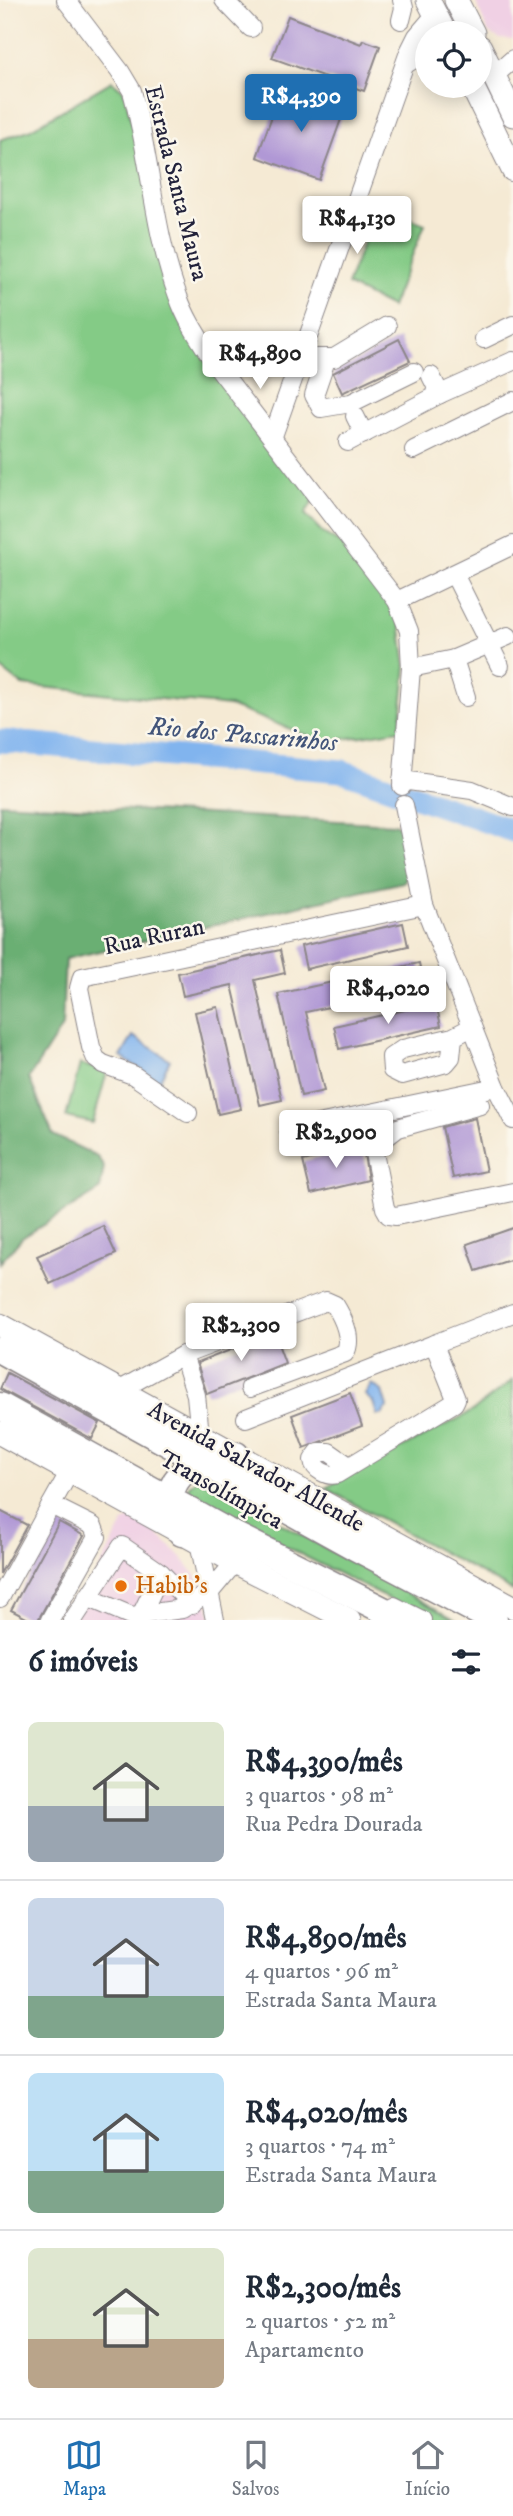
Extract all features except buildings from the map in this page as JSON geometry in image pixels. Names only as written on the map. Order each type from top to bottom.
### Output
[{"type":"highway","name":"Avenida Salvador Allende","points":[[0,1350],[197,1454],[481,1617]]},
{"type":"highway","points":[[0,1406],[172,1496],[285,1562],[403,1620]]},
{"type":"highway","points":[[190,1537],[172,1496],[177,1479],[197,1454],[236,1455]]},
{"type":"highway","points":[[372,1532],[396,1554],[422,1568],[481,1617]]},
{"type":"main road","points":[[456,0],[467,21]]},
{"type":"main road","points":[[492,82],[513,114]]},
{"type":"main road","points":[[478,98],[513,170]]},
{"type":"main road","points":[[488,98],[488,118]]},
{"type":"main road","name":"Avenida Salvador Allende","points":[[0,1325],[120,1390],[197,1454]]},
{"type":"main road","points":[[2,1439],[70,1471],[235,1562],[349,1620]]},
{"type":"main road","name":"Avenida Salvador Allende","points":[[236,1455],[513,1607]]},
{"type":"street","name":"Estrada Santa Maura","points":[[65,0],[120,71],[132,91],[163,246],[182,307],[214,362],[397,601],[409,631],[411,668],[402,783],[472,790],[513,807]]},
{"type":"street","points":[[224,0],[251,29]]},
{"type":"street","points":[[401,0],[404,8],[401,20]]},
{"type":"street","points":[[273,436],[413,42],[436,16]]},
{"type":"street","points":[[406,64],[415,58]]},
{"type":"street","points":[[492,71],[513,60]]},
{"type":"street","points":[[484,339],[513,325]]},
{"type":"street","points":[[301,355],[326,360],[387,326]]},
{"type":"street","points":[[326,360],[314,395],[321,408],[351,403],[417,379]]},
{"type":"street","points":[[355,416],[356,438],[440,394],[513,361]]},
{"type":"street","points":[[417,379],[440,394]]},
{"type":"street","points":[[416,406],[417,379]]},
{"type":"street","points":[[414,450],[513,401]]},
{"type":"street","points":[[378,403],[387,421]]},
{"type":"street","points":[[397,601],[513,545]]},
{"type":"street","points":[[454,574],[500,666]]},
{"type":"street","points":[[411,668],[454,659],[508,636]]},
{"type":"street","points":[[454,659],[466,697]]},
{"type":"street","points":[[404,805],[424,905],[496,1087],[513,1120]]},
{"type":"street","name":"Rua Ruran","points":[[188,1112],[133,1075],[96,1059],[79,988],[82,977],[424,905]]},
{"type":"street","points":[[453,1037],[472,1027]]},
{"type":"street","points":[[289,1130],[496,1087]]},
{"type":"street","points":[[480,1105],[398,1128],[376,1145],[374,1153],[385,1208],[389,1215],[396,1216],[513,1192]]},
{"type":"street","points":[[120,1390],[183,1354],[326,1301],[335,1305],[347,1333],[349,1345],[345,1353],[250,1388]]},
{"type":"street","points":[[246,1418],[513,1313]]},
{"type":"street","points":[[349,1466],[454,1403],[456,1399],[434,1343]]},
{"type":"street","points":[[183,1354],[196,1395],[197,1454]]},
{"type":"street","name":"Transolímpica","points":[[0,1362],[197,1454]]},
{"type":"street","name":"Transolímpica","points":[[0,1396],[172,1496],[422,1620]]},
{"type":"street","points":[[0,1598],[70,1471]]},
{"type":"street","points":[[50,1620],[97,1532],[93,1526],[51,1506]]},
{"type":"street","points":[[190,1537],[210,1592],[215,1620]]},
{"type":"street","points":[[73,1620],[122,1546],[160,1573],[192,1605]]},
{"type":"street","points":[[87,1597],[123,1614],[141,1615],[192,1605],[210,1592],[235,1562]]},
{"type":"street","points":[[141,1615],[160,1573]]},
{"type":"shaded area","points":[[475,0],[513,0],[513,40],[500,39],[492,34],[492,21],[484,21]]},
{"type":"shaded area","points":[[130,1519],[151,1529],[181,1556],[201,1583],[212,1620],[71,1620],[124,1522]]},
{"type":"green space","points":[[112,81],[124,91],[178,309],[316,496],[305,514],[323,533],[363,557],[397,600],[406,667],[400,730],[325,742],[229,706],[22,685],[0,668],[0,140],[29,130]]},
{"type":"green space","points":[[377,206],[425,224],[391,307],[347,285]]},
{"type":"green space","points":[[0,803],[395,824],[405,831],[411,867],[404,882],[65,959],[62,1027],[29,1078],[53,1135],[97,1156],[104,1167],[100,1190],[22,1238],[0,1263]]},
{"type":"green space","points":[[80,1064],[107,1072],[93,1123],[66,1117]]},
{"type":"green space","points":[[513,1380],[513,1591],[325,1488],[473,1411]]},
{"type":"green space","points":[[199,1478],[456,1620],[430,1620],[186,1496],[189,1485]]},
{"type":"water","points":[[133,1036],[170,1060],[159,1081],[121,1057]]},
{"type":"water","points":[[371,1384],[382,1391],[387,1407],[382,1415],[377,1415],[373,1402],[365,1395]]},
{"type":"waterway","name":"Rio dos Passarinhos","points":[[0,741],[342,771],[513,831]]},
{"type":"place","name":"Habib's","points":[[121,1586]]}]
